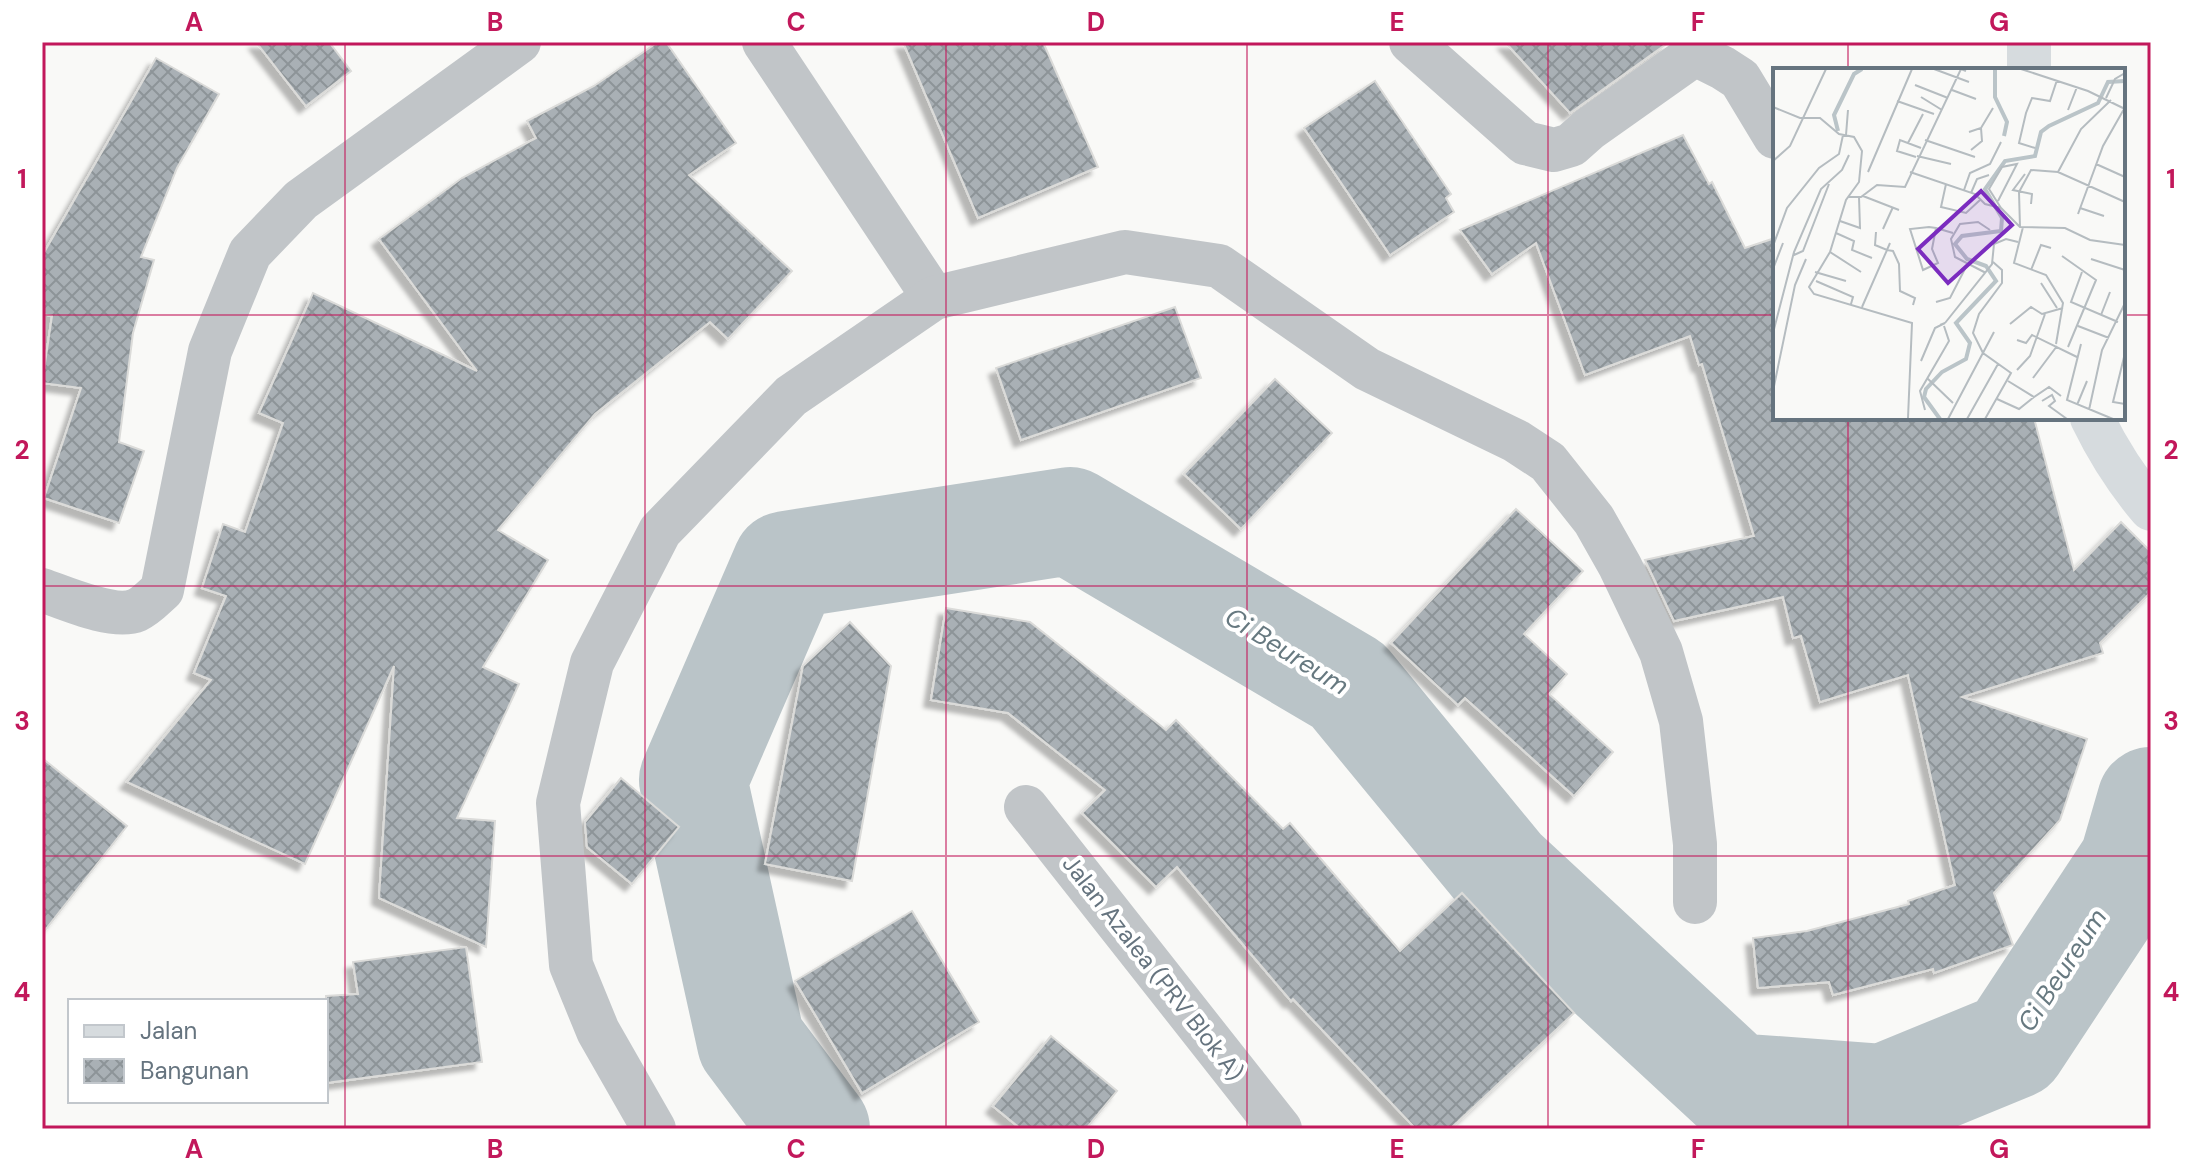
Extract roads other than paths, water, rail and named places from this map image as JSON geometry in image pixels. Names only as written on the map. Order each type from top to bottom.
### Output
[{"type":"main road","points":[[2029,42],[2029,68]]},
{"type":"main road","points":[[2093,420],[2126,478],[2151,509]]},
{"type":"street","points":[[42,590],[117,613],[138,610],[162,590],[210,351],[250,253],[301,200],[519,42]]},
{"type":"street","points":[[764,42],[934,298]]},
{"type":"street","points":[[1411,42],[1525,143],[1554,150],[1571,145],[1695,54],[1740,79],[1773,134]]},
{"type":"street","points":[[654,1129],[598,1031],[571,965],[558,803],[592,663],[660,531],[791,396],[934,298],[1125,252],[1219,266],[1367,369],[1516,441],[1548,462],[1594,520],[1661,652],[1681,721],[1695,844],[1695,902]]},
{"type":"street","name":"Jalan Azalea (PRV Blok A)","points":[[1026,807],[1280,1129]]},
{"type":"waterway","name":"Ci Beureum","points":[[816,1129],[751,1042],[693,780],[786,565],[1070,521],[1348,685],[1501,871],[1734,1087],[1884,1098],[2013,1045],[2133,863],[2151,801]]}]
